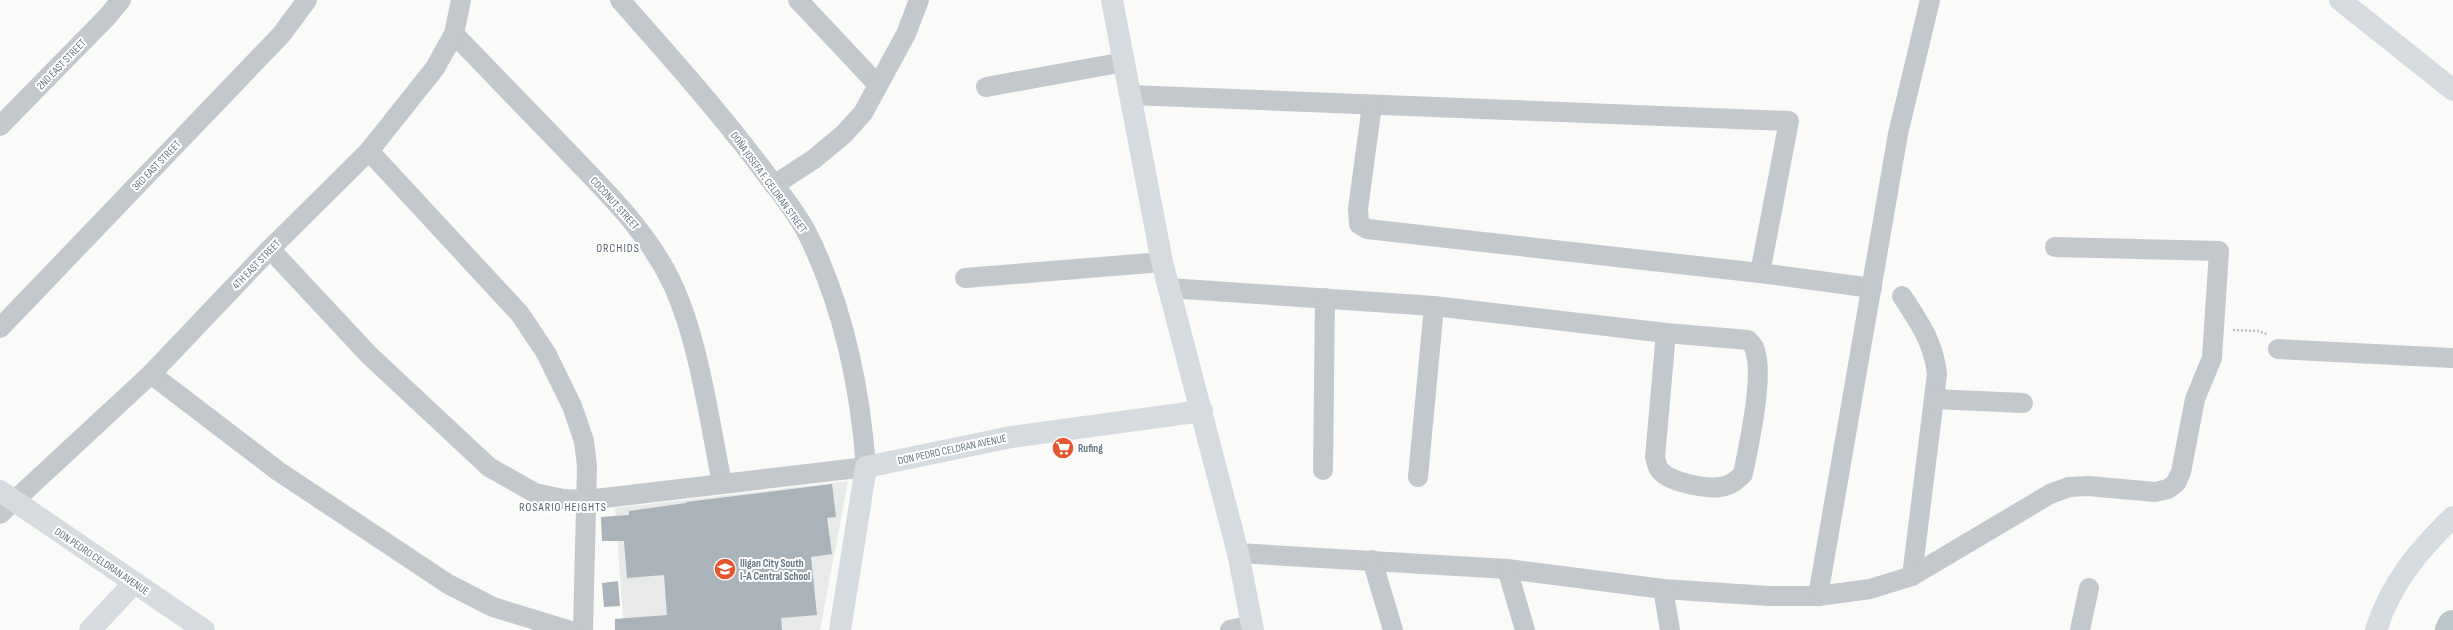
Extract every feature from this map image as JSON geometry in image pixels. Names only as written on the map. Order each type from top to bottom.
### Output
[{"type":"street","name":"2ND EAST STREET","points":[[0,126],[121,0]]},
{"type":"street","name":"3RD EAST STREET","points":[[0,328],[281,35],[307,0]]},
{"type":"street","name":"4TH EAST STREET","points":[[4,502],[151,374],[270,249],[369,151],[436,68],[454,34],[461,0]]},
{"type":"street","name":"DOÑA JOSEFA F. CELDRAN STREET","points":[[620,0],[716,109],[774,185],[805,230],[825,272],[856,381],[863,424],[866,468]]},
{"type":"street","points":[[798,0],[878,85]]},
{"type":"street","points":[[774,185],[814,159],[844,134],[863,113],[906,34],[919,0]]},
{"type":"street","points":[[1112,0],[1162,262],[1238,553],[1253,627],[1230,630]]},
{"type":"street","points":[[1818,596],[1898,134],[1930,0]]},
{"type":"street","points":[[2340,0],[2453,90]]},
{"type":"street","name":"COCONUT STREET","points":[[454,34],[627,214],[653,249],[671,281],[684,315],[694,351],[722,483]]},
{"type":"street","points":[[986,87],[1124,62]]},
{"type":"street","points":[[1130,95],[1789,121],[1760,273]]},
{"type":"street","points":[[1372,105],[1358,209],[1359,224],[1362,228],[1375,231],[1760,273],[1872,288]]},
{"type":"street","points":[[369,151],[520,314],[546,353],[572,406],[584,441],[587,466],[583,630]]},
{"type":"street","points":[[1238,553],[1507,569],[1663,589],[1768,596],[1818,596],[1889,585],[1912,576],[2050,494],[2069,487],[2088,486],[2155,492],[2168,489],[2176,483],[2181,472],[2195,399],[2212,358],[2219,251],[2055,247]]},
{"type":"street","points":[[270,249],[369,355],[489,467],[535,493],[564,499],[587,500],[722,483],[866,468],[840,630]]},
{"type":"street","points":[[966,278],[1162,262]]},
{"type":"street","points":[[1169,288],[1434,306],[1666,333],[1748,340],[1755,348],[1757,385],[1749,445],[1743,474],[1735,483],[1720,487],[1698,486],[1672,479],[1659,470],[1655,457],[1666,333]]},
{"type":"street","points":[[1902,296],[1926,332],[1933,350],[1937,374],[1912,576]]},
{"type":"street","points":[[1323,470],[1325,298]]},
{"type":"street","points":[[1418,477],[1434,306]]},
{"type":"street","points":[[2278,349],[2453,358]]},
{"type":"street","points":[[151,374],[278,471],[448,584],[493,607],[568,630]]},
{"type":"street","points":[[1934,399],[2023,403]]},
{"type":"street","name":"DON PEDRO CELDRAN AVENUE","points":[[866,468],[1011,437],[1202,411]]},
{"type":"street","name":"DON PEDRO CELDRAN AVENUE","points":[[4,502],[134,583],[204,630]]},
{"type":"street","points":[[2376,630],[2384,604],[2402,576],[2426,544],[2453,517]]},
{"type":"street","points":[[1372,560],[1394,630]]},
{"type":"street","points":[[1507,569],[1526,630]]},
{"type":"street","points":[[90,630],[134,583]]},
{"type":"street","points":[[2080,630],[2088,588]]},
{"type":"street","points":[[1663,589],[1670,630]]},
{"type":"path","points":[[2214,330],[2250,330],[2265,333],[2275,341],[2278,349]]},
{"type":"shaded area","name":"Iligan City South I-A Central School","points":[[848,481],[820,630],[624,630],[615,508]]},
{"type":"building","name":"Iligan City South I-A Central School","points":[[832,484],[836,517],[827,518],[832,554],[811,557],[817,615],[781,618],[782,630],[615,630],[615,619],[667,615],[664,575],[627,578],[624,541],[602,541],[601,517],[629,515],[629,511],[686,502]]},
{"type":"building","points":[[618,581],[620,606],[604,607],[602,583]]},
{"type":"waterway","points":[[2451,630],[2453,626]]},
{"type":"place","name":"Rufing","points":[[1063,448]]},
{"type":"place","name":"Iligan City South I-A Central School","points":[[725,569]]},
{"type":"district","name":"ORCHIDS","points":[[618,248]]},
{"type":"district","name":"ROSARIO HEIGHTS","points":[[563,507]]}]
